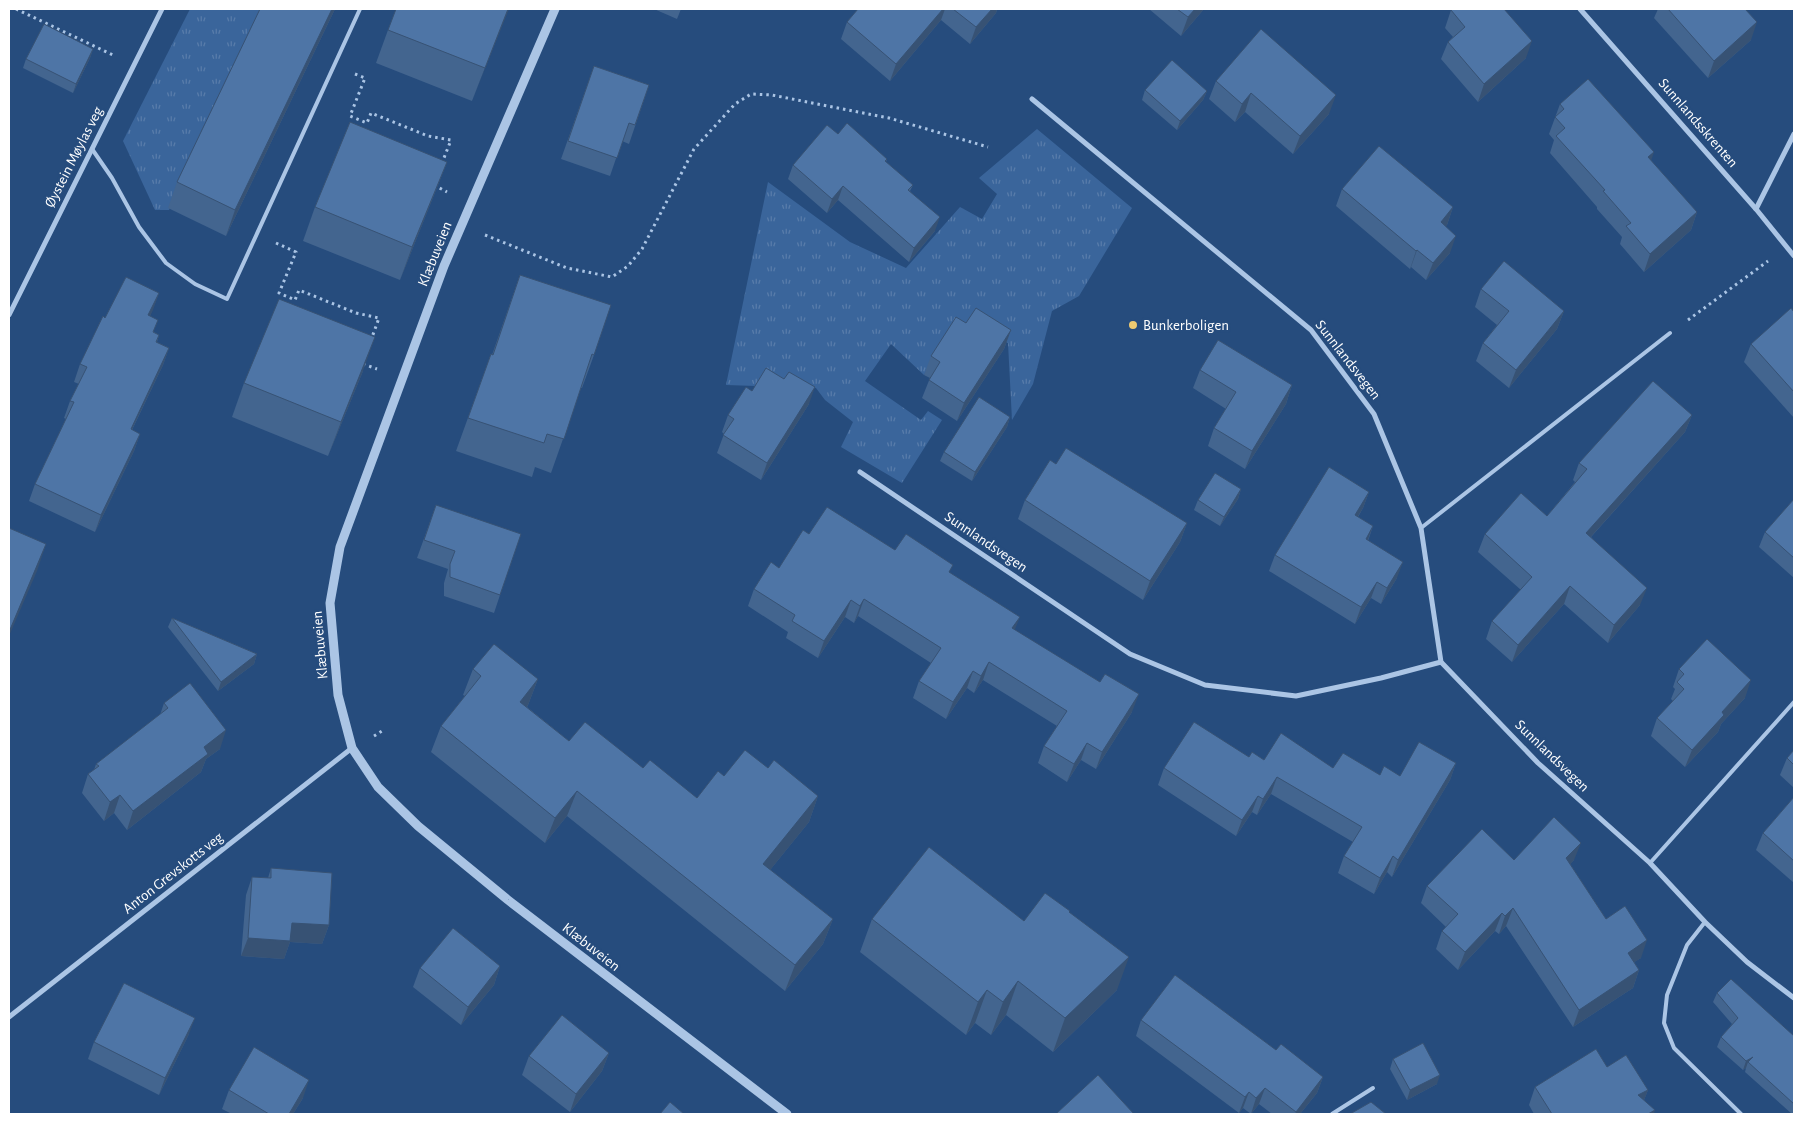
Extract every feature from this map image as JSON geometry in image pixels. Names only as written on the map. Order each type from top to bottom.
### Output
[{"type":"street","name":"Øystein Møylas veg","points":[[9,316],[162,9]]},
{"type":"street","name":"Klæbuveien","points":[[555,9],[444,266],[340,547],[330,603],[338,695],[352,748],[378,787],[418,826],[508,900],[787,1114]]},
{"type":"street","name":"Sunnlandsskrenten","points":[[1580,9],[1756,209],[1794,256]]},
{"type":"street","name":"Sunnlandsvegen","points":[[1032,100],[1311,330],[1374,414],[1421,528],[1441,662],[1538,763],[1650,863],[1705,922],[1748,962],[1794,998]]},
{"type":"street","points":[[1756,209],[1794,134]]},
{"type":"street","name":"Sunnlandsvegen","points":[[860,472],[1130,654],[1205,685],[1296,696],[1381,678],[1441,662]]},
{"type":"street","name":"Anton Grevskotts veg","points":[[9,1016],[352,748]]},
{"type":"lane","points":[[92,149],[112,178],[139,227],[166,264],[195,284],[227,299],[360,9]]},
{"type":"lane","points":[[1421,528],[1670,333]]},
{"type":"lane","points":[[1650,863],[1794,702]]},
{"type":"lane","points":[[1705,922],[1687,945],[1667,995],[1664,1023],[1674,1048],[1741,1114]]},
{"type":"lane","points":[[1332,1114],[1373,1088]]},
{"type":"path","points":[[16,9],[134,65]]},
{"type":"path","points":[[365,78],[350,116],[367,123],[371,113],[428,136],[451,140],[441,167]]},
{"type":"path","points":[[462,225],[567,268],[612,277],[628,266],[642,249],[694,149],[735,104],[751,94],[772,95],[889,118],[988,147]]},
{"type":"path","points":[[437,176],[434,185],[447,192]]},
{"type":"path","points":[[1670,333],[1787,248]]},
{"type":"path","points":[[296,252],[279,293],[295,300],[299,290],[356,313],[379,318],[369,345]]},
{"type":"path","points":[[362,363],[377,369]]},
{"type":"green space","points":[[190,9],[264,9],[169,210],[155,210],[123,141]]},
{"type":"green space","points":[[1037,129],[1132,208],[1079,296],[1052,311],[1033,384],[1012,420],[1008,343],[992,333],[949,336],[924,375],[891,344],[865,381],[921,420],[928,411],[942,420],[902,483],[841,447],[853,422],[825,400],[816,388],[726,385],[768,182],[850,242],[906,268],[960,207],[982,219],[997,194],[979,178]]},
{"type":"building","points":[[260,9],[332,9],[235,210],[177,182]]},
{"type":"building","points":[[396,9],[508,9],[485,68],[388,30]]},
{"type":"building","points":[[858,9],[943,9],[896,64],[847,22]]},
{"type":"building","points":[[953,9],[992,9],[976,27]]},
{"type":"building","points":[[1177,9],[1195,9],[1188,17]]},
{"type":"building","points":[[1504,9],[1532,41],[1484,84],[1448,42],[1465,27],[1451,10]]},
{"type":"building","points":[[1668,9],[1745,9],[1757,22],[1714,61]]},
{"type":"building","points":[[44,24],[93,49],[76,84],[26,59]]},
{"type":"building","points":[[1261,29],[1336,95],[1300,136],[1251,93],[1242,104],[1216,81]]},
{"type":"building","points":[[1172,60],[1207,91],[1180,121],[1145,90]]},
{"type":"building","points":[[594,66],[649,85],[635,125],[629,123],[617,158],[568,141]]},
{"type":"building","points":[[1588,79],[1654,152],[1648,157],[1697,212],[1650,254],[1626,226],[1631,223],[1603,191],[1605,190],[1556,136],[1565,128],[1555,117],[1564,109],[1560,104]]},
{"type":"building","points":[[350,122],[447,162],[412,247],[315,207]]},
{"type":"building","points":[[847,123],[887,159],[885,161],[913,185],[908,190],[940,217],[914,248],[843,186],[832,199],[793,165],[827,125],[838,134]]},
{"type":"building","points":[[1379,146],[1453,207],[1441,222],[1456,236],[1433,263],[1342,189]]},
{"type":"building","points":[[1504,261],[1564,311],[1516,370],[1483,343],[1509,311],[1481,289]]},
{"type":"building","points":[[520,275],[611,305],[594,355],[592,354],[564,439],[547,434],[544,443],[468,418],[491,354],[493,355]]},
{"type":"building","points":[[126,277],[159,293],[148,315],[158,320],[153,332],[159,335],[156,342],[169,348],[131,429],[140,434],[101,515],[35,484],[74,402],[70,401],[87,367],[80,364],[103,316],[105,318]]},
{"type":"building","points":[[279,299],[375,337],[341,422],[244,383]]},
{"type":"building","points":[[976,308],[1011,330],[964,403],[929,380],[940,362],[931,356],[956,317],[966,323]]},
{"type":"building","points":[[1791,308],[1794,312],[1794,392],[1751,344]]},
{"type":"building","points":[[1218,340],[1292,385],[1252,451],[1214,428],[1236,392],[1200,370]]},
{"type":"building","points":[[766,368],[784,379],[789,372],[815,387],[767,463],[723,435],[734,419],[728,415],[746,387],[752,391]]},
{"type":"building","points":[[1653,381],[1692,415],[1586,533],[1647,588],[1614,625],[1570,586],[1518,645],[1492,621],[1532,577],[1485,534],[1521,493],[1547,516],[1587,469],[1579,463]]},
{"type":"building","points":[[979,397],[1010,417],[975,472],[944,452]]},
{"type":"building","points":[[1066,448],[1187,523],[1150,581],[1025,500],[1050,460],[1056,464]]},
{"type":"building","points":[[1329,467],[1369,492],[1355,515],[1373,526],[1366,539],[1403,562],[1387,588],[1377,582],[1361,607],[1275,555]]},
{"type":"building","points":[[1215,473],[1241,489],[1224,517],[1198,500]]},
{"type":"building","points":[[1794,499],[1794,558],[1765,532]]},
{"type":"building","points":[[436,505],[521,534],[500,595],[450,577],[450,564],[455,551],[424,540]]},
{"type":"building","points":[[827,507],[895,550],[906,534],[953,565],[949,572],[1020,617],[1012,628],[1100,682],[1105,674],[1139,694],[1102,752],[1087,743],[1074,764],[1044,746],[1067,711],[989,662],[981,676],[973,671],[953,702],[919,681],[941,648],[864,599],[860,606],[851,600],[824,641],[792,621],[795,615],[754,589],[771,562],[779,568],[803,530],[809,534]]},
{"type":"building","points":[[9,528],[46,544],[9,632]]},
{"type":"building","points":[[172,618],[257,654],[221,682]]},
{"type":"building","points":[[1707,639],[1751,680],[1722,712],[1724,715],[1692,750],[1657,718],[1684,689],[1677,682],[1684,674],[1679,669]]},
{"type":"building","points":[[494,644],[538,679],[520,702],[569,741],[585,722],[643,768],[650,760],[697,798],[718,771],[724,776],[745,750],[768,768],[774,760],[818,796],[763,864],[833,919],[795,965],[577,791],[555,818],[441,726],[481,676],[473,669]]},
{"type":"building","points":[[190,683],[226,730],[204,747],[208,754],[133,811],[120,795],[110,802],[88,774],[99,766],[96,764],[168,708],[164,703]]},
{"type":"building","points":[[1194,722],[1249,757],[1252,752],[1264,760],[1281,733],[1333,768],[1343,753],[1380,775],[1384,766],[1400,776],[1419,742],[1456,763],[1398,860],[1393,856],[1380,878],[1344,856],[1362,827],[1277,777],[1263,799],[1258,796],[1242,820],[1164,768]]},
{"type":"building","points":[[1794,750],[1794,765],[1787,758]]},
{"type":"building","points":[[1794,797],[1794,861],[1763,833]]},
{"type":"building","points":[[1554,817],[1581,843],[1566,858],[1606,919],[1625,906],[1647,940],[1628,953],[1639,970],[1579,1010],[1513,908],[1505,916],[1502,913],[1465,952],[1442,931],[1458,914],[1427,886],[1482,829],[1514,860]]},
{"type":"building","points":[[929,847],[1024,921],[1045,893],[1129,957],[1065,1018],[1018,981],[1003,1002],[987,990],[978,1002],[872,919]]},
{"type":"building","points":[[271,868],[332,873],[329,925],[292,923],[290,941],[248,938],[252,877],[271,878]]},
{"type":"building","points":[[453,928],[500,966],[468,1007],[420,968]]},
{"type":"building","points":[[1175,975],[1276,1050],[1281,1044],[1323,1077],[1296,1112],[1265,1088],[1256,1098],[1249,1092],[1245,1097],[1141,1020]]},
{"type":"building","points":[[1731,979],[1794,1036],[1794,1104],[1748,1062],[1753,1057],[1746,1061],[1721,1037],[1738,1018],[1717,993]]},
{"type":"building","points":[[124,983],[195,1018],[165,1078],[94,1042]]},
{"type":"building","points":[[562,1015],[609,1053],[576,1094],[529,1056]]},
{"type":"building","points":[[1423,1043],[1440,1075],[1410,1090],[1393,1059]]},
{"type":"building","points":[[254,1047],[309,1080],[289,1114],[269,1114],[229,1090]]},
{"type":"building","points":[[1596,1049],[1607,1067],[1626,1055],[1648,1090],[1638,1095],[1655,1110],[1648,1114],[1552,1114],[1535,1087]]},
{"type":"building","points":[[1098,1075],[1134,1114],[1057,1113]]},
{"type":"building","points":[[670,1102],[684,1114],[660,1114]]},
{"type":"building","points":[[1371,1102],[1386,1114],[1350,1114]]},
{"type":"place","name":"Bunkerboligen","points":[[1133,325]]}]
